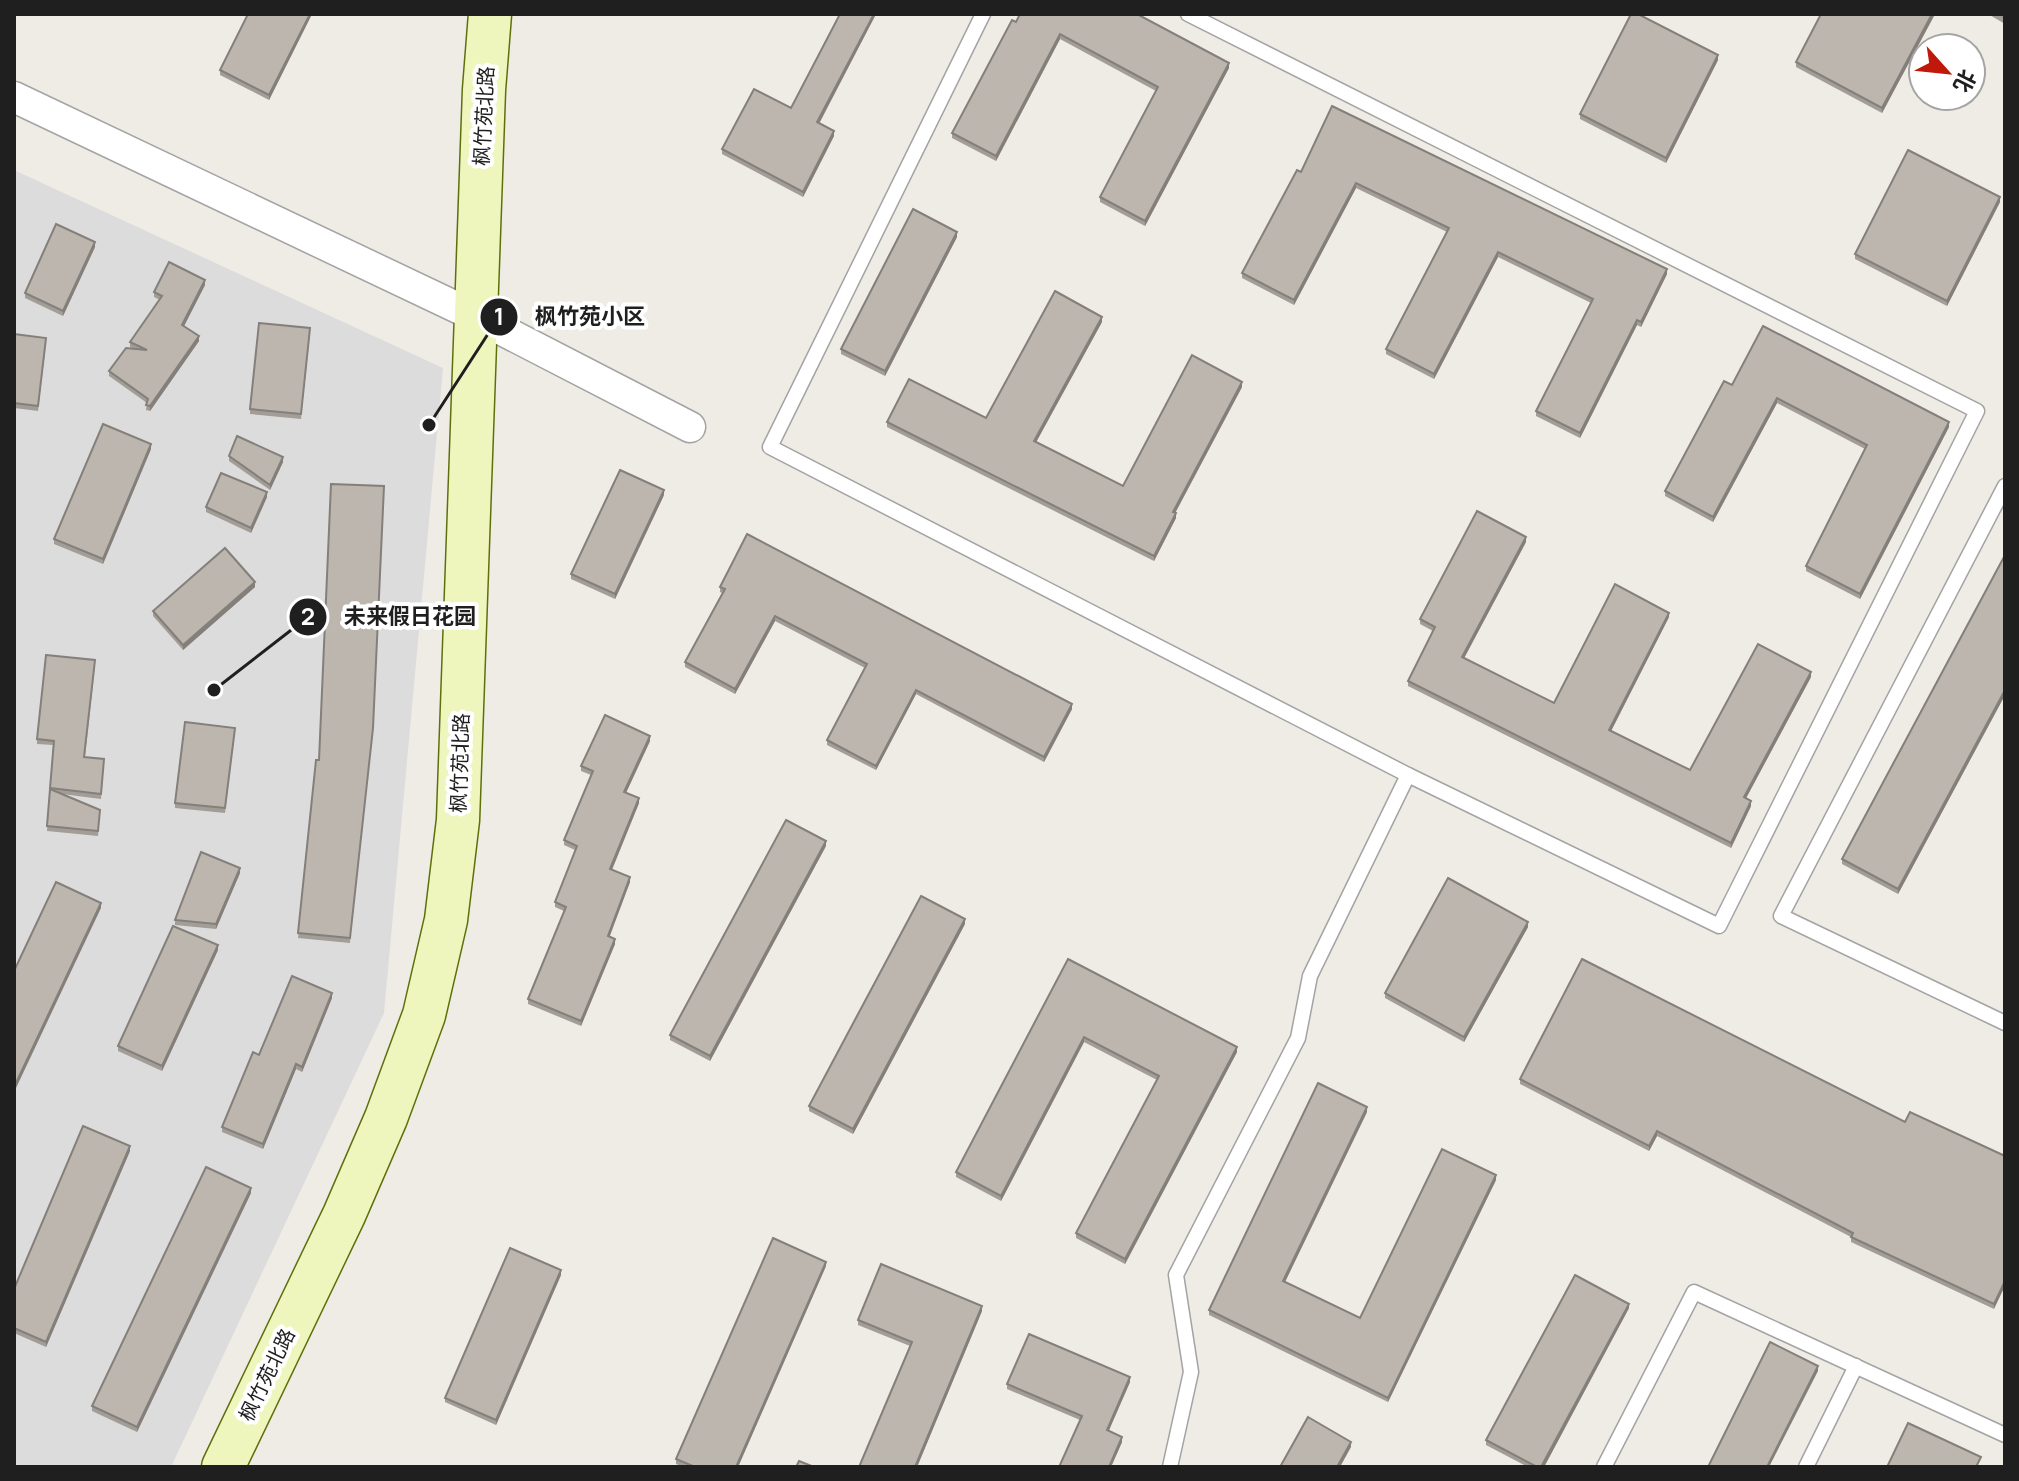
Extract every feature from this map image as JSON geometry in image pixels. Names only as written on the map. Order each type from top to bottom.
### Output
[{"type":"street","name":"枫竹苑北路","points":[[223,1467],[344,1215],[386,1118],[424,1015],[446,920],[458,820],[475,316],[490,14]]},
{"type":"street","points":[[14,97],[475,316],[690,427]]},
{"type":"lane","points":[[983,14],[770,447],[1408,775],[1719,926],[1977,411],[1188,14]]},
{"type":"lane","points":[[2005,486],[1781,916],[2005,1023]]},
{"type":"lane","points":[[1170,1467],[1191,1372],[1176,1275],[1298,1038],[1310,976],[1408,775]]},
{"type":"lane","points":[[1604,1467],[1694,1292],[2005,1435]]},
{"type":"lane","points":[[1806,1467],[1856,1366]]},
{"type":"shaded area","points":[[14,170],[443,368],[384,1013],[171,1467],[14,1467]]},
{"type":"building","points":[[248,14],[310,14],[269,95],[220,70]]},
{"type":"building","points":[[840,14],[874,14],[817,122],[834,131],[803,192],[722,149],[754,89],[791,108]]},
{"type":"building","points":[[1020,14],[1137,14],[1229,63],[1145,221],[1100,197],[1158,87],[1060,34],[996,156],[952,133],[1012,20],[1016,22]]},
{"type":"building","points":[[1631,14],[1638,14],[1718,55],[1666,158],[1580,114]]},
{"type":"building","points":[[1821,14],[1932,14],[1922,32],[1907,32],[1907,61],[1882,108],[1796,62]]},
{"type":"building","points":[[1332,106],[1667,269],[1641,322],[1637,320],[1580,433],[1536,411],[1593,299],[1498,252],[1434,374],[1386,349],[1449,228],[1356,183],[1294,300],[1242,273],[1297,170],[1301,172]]},
{"type":"building","points":[[1908,150],[2000,197],[1947,301],[1855,254]]},
{"type":"building","points":[[913,209],[957,232],[885,371],[841,349]]},
{"type":"building","points":[[56,224],[95,242],[63,311],[25,293]]},
{"type":"building","points":[[169,262],[205,280],[182,325],[199,336],[150,406],[146,405],[148,399],[109,371],[126,348],[147,350],[130,342],[162,296],[154,292]]},
{"type":"building","points":[[1055,291],[1102,317],[1034,441],[1123,486],[1192,355],[1242,382],[1173,512],[1176,513],[1154,556],[887,422],[909,379],[986,418]]},
{"type":"building","points":[[259,323],[310,328],[301,414],[250,409]]},
{"type":"building","points":[[1763,326],[1949,422],[1860,594],[1806,566],[1867,445],[1777,398],[1713,517],[1665,491],[1724,381],[1732,385]]},
{"type":"building","points":[[14,334],[46,338],[38,406],[14,403]]},
{"type":"building","points":[[103,424],[151,444],[103,559],[54,539]]},
{"type":"building","points":[[237,436],[283,457],[270,485],[229,456]]},
{"type":"building","points":[[620,470],[664,490],[615,594],[571,574]]},
{"type":"building","points":[[221,473],[267,492],[251,528],[206,507]]},
{"type":"building","points":[[331,484],[384,486],[373,728],[350,938],[298,933],[316,760],[319,760]]},
{"type":"building","points":[[1477,511],[1526,537],[1462,657],[1554,703],[1615,584],[1669,613],[1609,730],[1690,770],[1758,644],[1811,672],[1744,797],[1751,801],[1731,843],[1408,681],[1435,627],[1420,619]]},
{"type":"building","points":[[747,534],[1072,704],[1044,757],[916,690],[876,766],[827,740],[867,664],[775,616],[735,689],[685,662],[725,589],[720,587]]},
{"type":"building","points":[[225,548],[255,582],[183,645],[153,611]]},
{"type":"building","points":[[2005,555],[2005,690],[1898,889],[1842,859]]},
{"type":"building","points":[[46,655],[95,660],[84,757],[104,759],[101,794],[50,788],[54,741],[37,739]]},
{"type":"building","points":[[605,715],[650,736],[624,792],[639,798],[610,869],[630,877],[608,936],[615,939],[581,1021],[528,999],[566,907],[555,902],[577,846],[564,840],[593,771],[581,766]]},
{"type":"building","points":[[185,722],[235,728],[225,808],[175,803]]},
{"type":"building","points":[[50,789],[100,810],[98,831],[47,826]]},
{"type":"building","points":[[786,820],[826,841],[710,1056],[670,1035]]},
{"type":"building","points":[[201,852],[240,868],[216,924],[175,920]]},
{"type":"building","points":[[1448,878],[1528,922],[1464,1037],[1385,993]]},
{"type":"building","points":[[56,882],[101,903],[16,1083],[14,971]]},
{"type":"building","points":[[921,896],[965,919],[853,1129],[809,1106]]},
{"type":"building","points":[[173,926],[218,945],[162,1066],[118,1046]]},
{"type":"building","points":[[1068,959],[1237,1047],[1125,1259],[1076,1233],[1159,1076],[1084,1037],[1001,1196],[956,1172]]},
{"type":"building","points":[[1582,959],[1905,1122],[1910,1112],[2005,1156],[2005,1281],[1994,1304],[1851,1237],[1853,1233],[1657,1131],[1649,1146],[1520,1079]]},
{"type":"building","points":[[292,976],[332,993],[302,1067],[296,1064],[263,1144],[222,1127],[253,1052],[259,1055]]},
{"type":"building","points":[[1318,1083],[1367,1107],[1283,1281],[1360,1318],[1442,1149],[1496,1175],[1388,1398],[1209,1310]]},
{"type":"building","points":[[83,1126],[130,1146],[46,1342],[14,1328],[14,1289]]},
{"type":"building","points":[[206,1167],[251,1188],[137,1427],[92,1406]]},
{"type":"building","points":[[773,1238],[826,1262],[736,1467],[695,1467],[676,1459]]},
{"type":"building","points":[[510,1248],[561,1270],[496,1420],[445,1398]]},
{"type":"building","points":[[881,1264],[982,1306],[915,1467],[859,1467],[912,1342],[858,1320]]},
{"type":"building","points":[[1575,1275],[1629,1304],[1541,1467],[1537,1467],[1486,1440]]},
{"type":"building","points":[[1029,1334],[1130,1377],[1107,1430],[1122,1437],[1109,1467],[1059,1467],[1082,1416],[1007,1384]]},
{"type":"building","points":[[1770,1342],[1818,1366],[1767,1467],[1708,1467]]},
{"type":"building","points":[[1308,1417],[1351,1442],[1337,1467],[1280,1467]]},
{"type":"building","points":[[1908,1423],[1981,1457],[1976,1467],[1887,1467]]},
{"type":"building","points":[[799,1461],[814,1467],[796,1467]]},
{"type":"place","name":"枫竹苑小区","points":[[429,425]]},
{"type":"place","name":"未来假日花园","points":[[214,690]]}]
